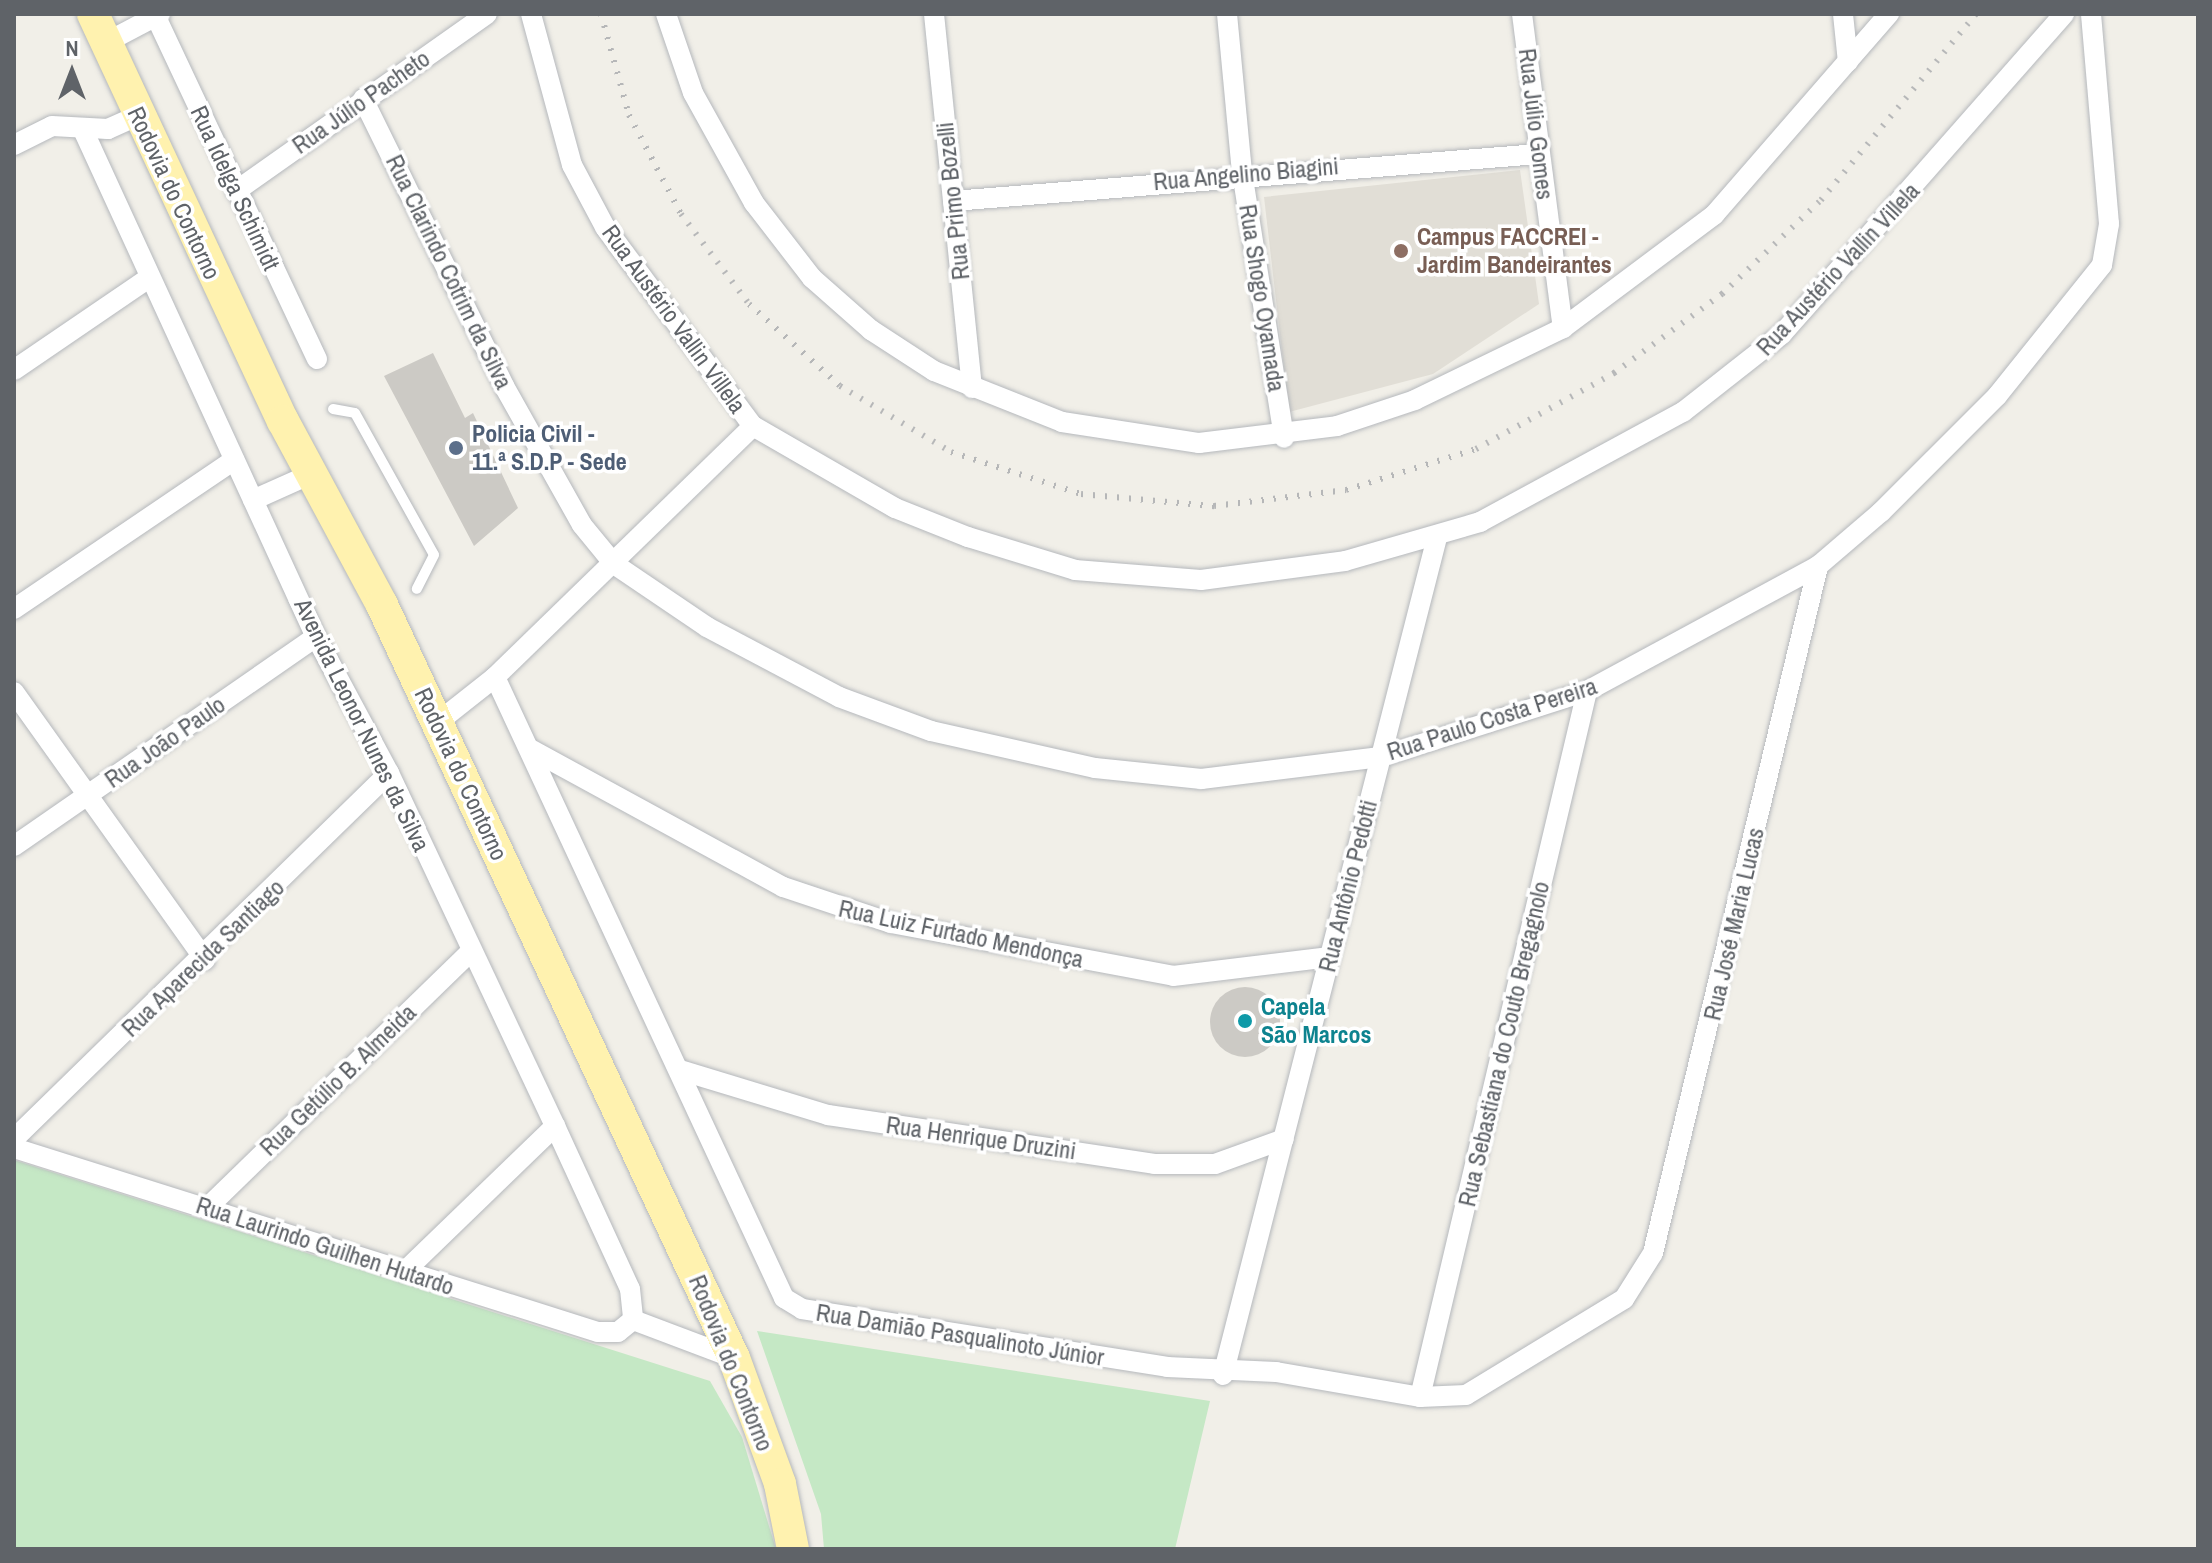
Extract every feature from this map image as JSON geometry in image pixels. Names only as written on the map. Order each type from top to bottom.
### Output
[{"type":"main road","name":"Rodovia do Contorno","points":[[100,28],[137,116],[311,474],[437,723],[734,1358],[780,1484],[793,1549]]},
{"type":"street","name":"Rua Júlio Pacheto","points":[[236,191],[487,14]]},
{"type":"street","name":"Rua Austério Vallin Villela","points":[[531,14],[572,165],[605,227],[753,426],[895,508],[1075,570],[1242,577],[1437,537],[1631,444],[1742,367],[1845,264],[2064,14]]},
{"type":"street","points":[[666,14],[693,93],[773,232],[871,330],[972,388],[1062,422],[1132,437],[1284,438],[1415,400],[1563,328],[1714,215],[1889,14]]},
{"type":"street","name":"Rua Primo Bozelli","points":[[934,14],[972,388]]},
{"type":"street","name":"Rua Shogo Oyamada","points":[[1227,14],[1242,172],[1284,438]]},
{"type":"street","name":"Rua Júlio Gomes","points":[[1522,14],[1563,328]]},
{"type":"street","points":[[1843,14],[1848,62]]},
{"type":"street","name":"Rua Paulo Costa Pereira","points":[[614,564],[707,627],[839,697],[931,731],[1166,777],[1238,776],[1381,757],[1587,691],[1818,566],[1997,396],[2102,265],[2109,224],[2091,14]]},
{"type":"street","points":[[100,28],[158,15]]},
{"type":"street","name":"Rua Idelga Schimidt","points":[[158,15],[236,191],[317,359]]},
{"type":"street","name":"Rua Clarindo Cotrim da Silva","points":[[363,99],[504,386],[582,525],[614,564]]},
{"type":"street","points":[[14,145],[52,126],[84,132],[137,116]]},
{"type":"street","name":"Avenida Leonor Nunes da Silva","points":[[84,132],[316,637],[389,773],[470,952],[555,1126],[630,1289],[633,1320]]},
{"type":"street","name":"Rua Angelino Biagini","points":[[953,201],[1242,172],[1539,154]]},
{"type":"street","points":[[14,370],[149,278]]},
{"type":"street","points":[[437,723],[495,677],[753,426]]},
{"type":"street","points":[[14,609],[234,460]]},
{"type":"street","points":[[253,500],[311,474]]},
{"type":"street","name":"Rua Antônio Pedotti","points":[[1223,1375],[1437,537]]},
{"type":"street","name":"Rua José Maria Lucas","points":[[1641,1280],[1666,1215],[1818,566]]},
{"type":"street","name":"Rua João Paulo","points":[[14,846],[316,637]]},
{"type":"street","name":"Rua Damião Pasqualinoto Júnior","points":[[495,677],[532,750],[784,1298],[802,1309],[1223,1375],[1276,1372],[1420,1397],[1486,1387],[1606,1312],[1641,1280]]},
{"type":"street","name":"Rua Sebastiana do Couto Bregagnolo","points":[[1420,1397],[1587,691]]},
{"type":"street","points":[[14,692],[85,798],[205,960]]},
{"type":"street","name":"Rua Luiz Furtado Mendonça","points":[[532,750],[783,887],[891,923],[1173,976],[1330,957]]},
{"type":"street","name":"Rua Aparecida Santiago","points":[[14,1139],[205,960],[389,773]]},
{"type":"street","name":"Rua Getúlio B. Almeida","points":[[207,1208],[470,952]]},
{"type":"street","name":"Rua Henrique Druzini","points":[[680,1070],[828,1115],[1154,1164],[1215,1164],[1284,1139]]},
{"type":"street","points":[[404,1272],[555,1126]]},
{"type":"street","name":"Rua Laurindo Guilhen Hutardo","points":[[14,1148],[598,1332],[618,1332],[633,1320]]},
{"type":"street","points":[[633,1320],[734,1358]]},
{"type":"lane","points":[[333,409],[355,413],[434,555],[417,589]]},
{"type":"shaded area","name":"Campus FACCREI - Jardim Bandeirantes","points":[[1520,170],[1539,304],[1433,374],[1289,412],[1264,197]]},
{"type":"green space","points":[[14,1160],[710,1381],[742,1437],[776,1549],[14,1549]]},
{"type":"green space","points":[[757,1331],[1210,1401],[1175,1549],[824,1549],[821,1514]]},
{"type":"building","name":"Policia Civil - 11.ª S.D.P - Sede","points":[[433,353],[465,418],[473,413],[518,508],[474,546],[384,376]]},
{"type":"building","name":"Capela São Marcos","points":[[1245,987],[1270,997],[1280,1022],[1270,1047],[1245,1057],[1220,1047],[1210,1022],[1220,997]]},
{"type":"railway","points":[[601,14],[629,115],[681,214],[749,304],[840,386],[951,452],[1081,494],[1214,506],[1346,490],[1476,449],[1614,373],[1722,294],[1821,200],[1976,14]]},
{"type":"place","name":"Campus FACCREI - Jardim Bandeirantes","points":[[1401,251]]},
{"type":"place","name":"Policia Civil - 11.ª S.D.P - Sede","points":[[456,448]]},
{"type":"place","name":"Capela São Marcos","points":[[1245,1021]]}]
